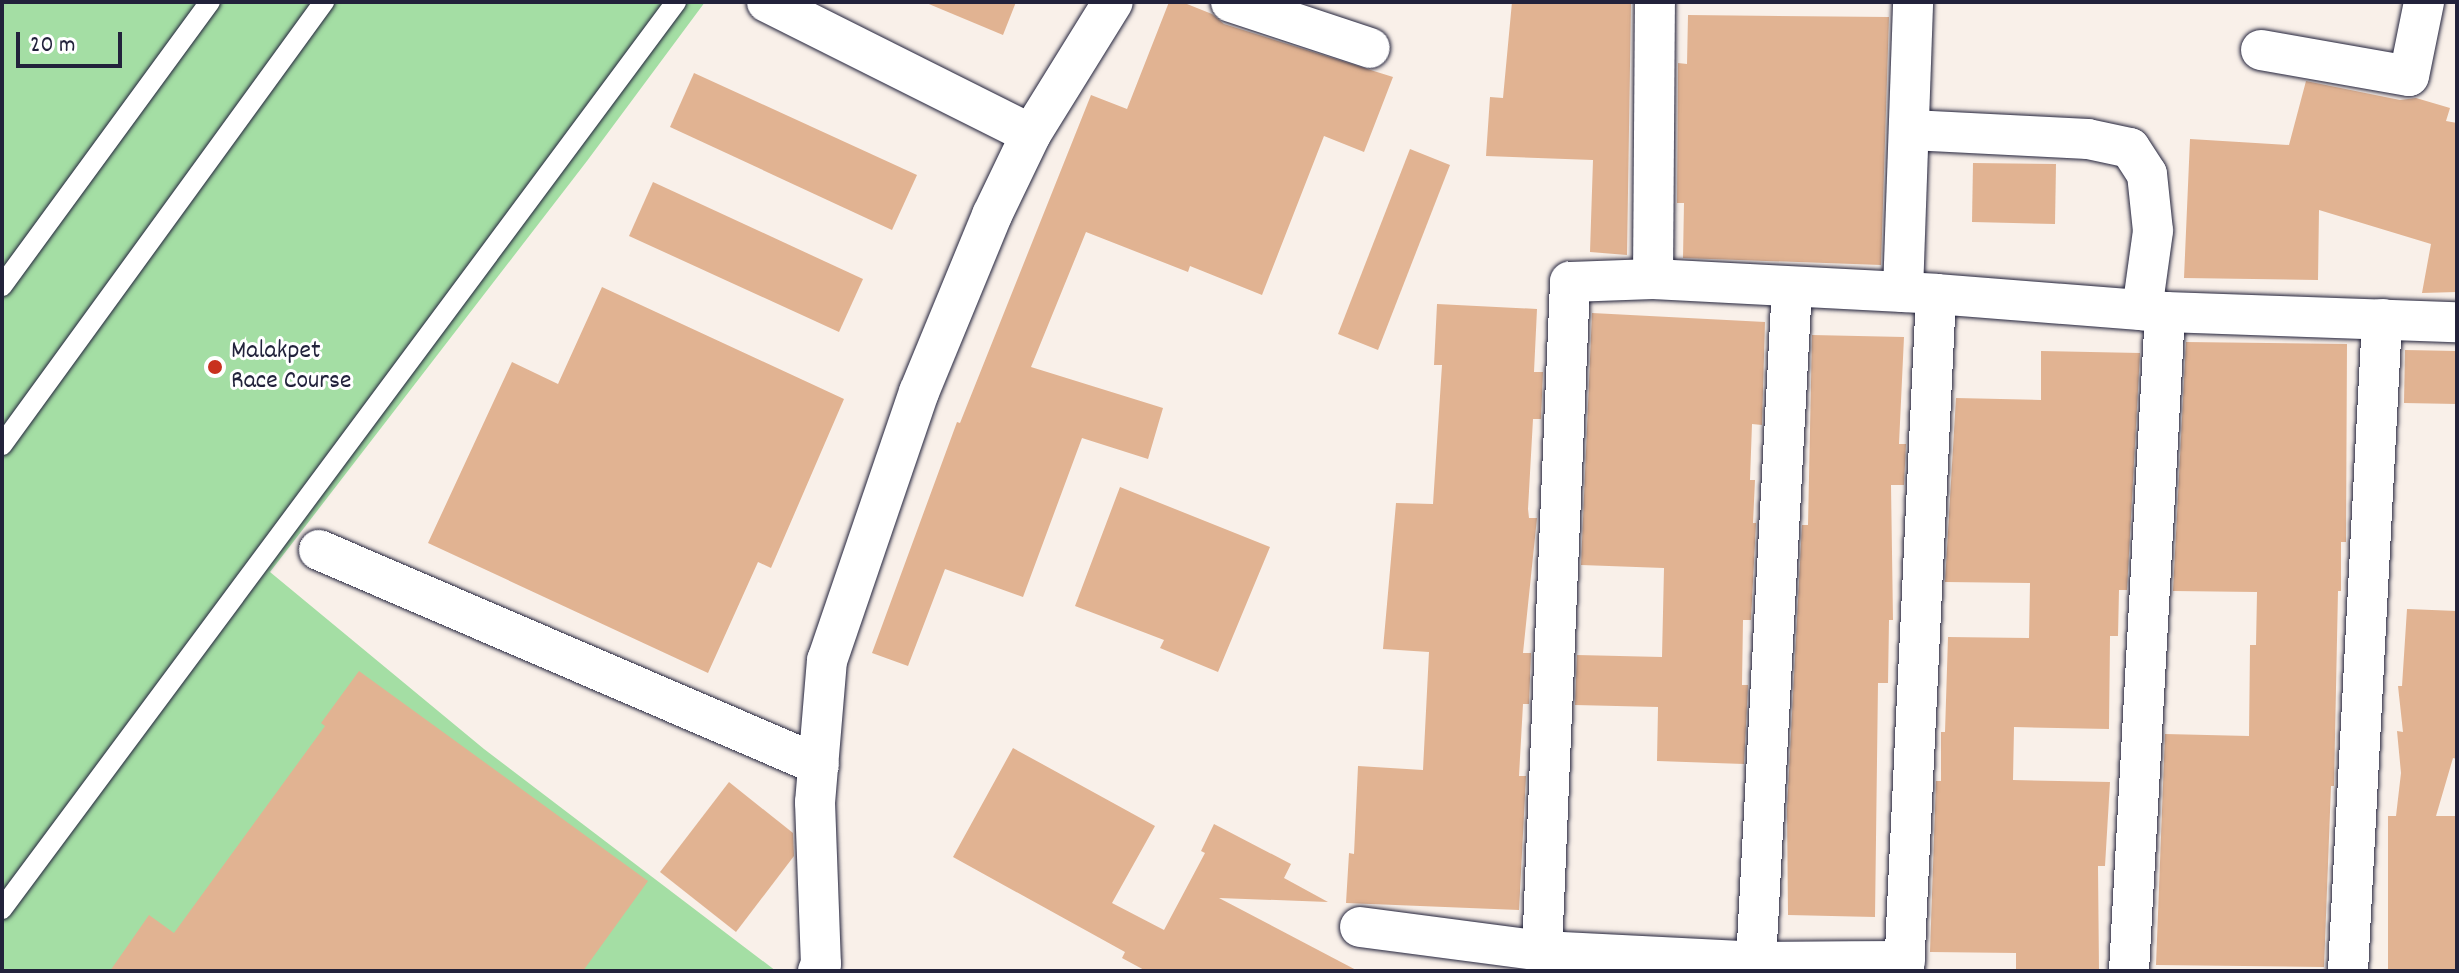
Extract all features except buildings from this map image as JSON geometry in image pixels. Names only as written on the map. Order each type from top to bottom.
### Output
[{"type":"street","points":[[767,2],[1031,134]]},
{"type":"street","points":[[818,971],[821,964],[815,802],[827,660],[919,392],[992,215],[1031,134],[1113,2]]},
{"type":"street","points":[[1231,2],[1370,48]]},
{"type":"street","points":[[1653,279],[1655,2]]},
{"type":"street","points":[[1360,927],[1493,957],[1542,951],[1905,966],[1919,293],[1911,130],[1913,2]]},
{"type":"street","points":[[2261,50],[2409,76],[2424,2]]},
{"type":"street","points":[[1911,130],[2088,139],[2130,148],[2147,174],[2153,231],[2154,311],[2129,971]]},
{"type":"street","points":[[1542,951],[1570,282],[1653,279],[1919,293],[2154,311],[2457,322]]},
{"type":"street","points":[[1756,962],[1792,287]]},
{"type":"street","points":[[2348,971],[2382,319]]},
{"type":"street","points":[[319,550],[819,765]]},
{"type":"lane","points":[[2,286],[210,2]]},
{"type":"lane","points":[[2,445],[324,2]]},
{"type":"lane","points":[[2,909],[676,2]]},
{"type":"green space","name":"Malakpet Race Course","points":[[2,2],[705,2],[587,161],[270,572],[484,749],[776,971],[2,971]]},
{"type":"place","name":"Malakpet Race Course","points":[[215,367]]}]
